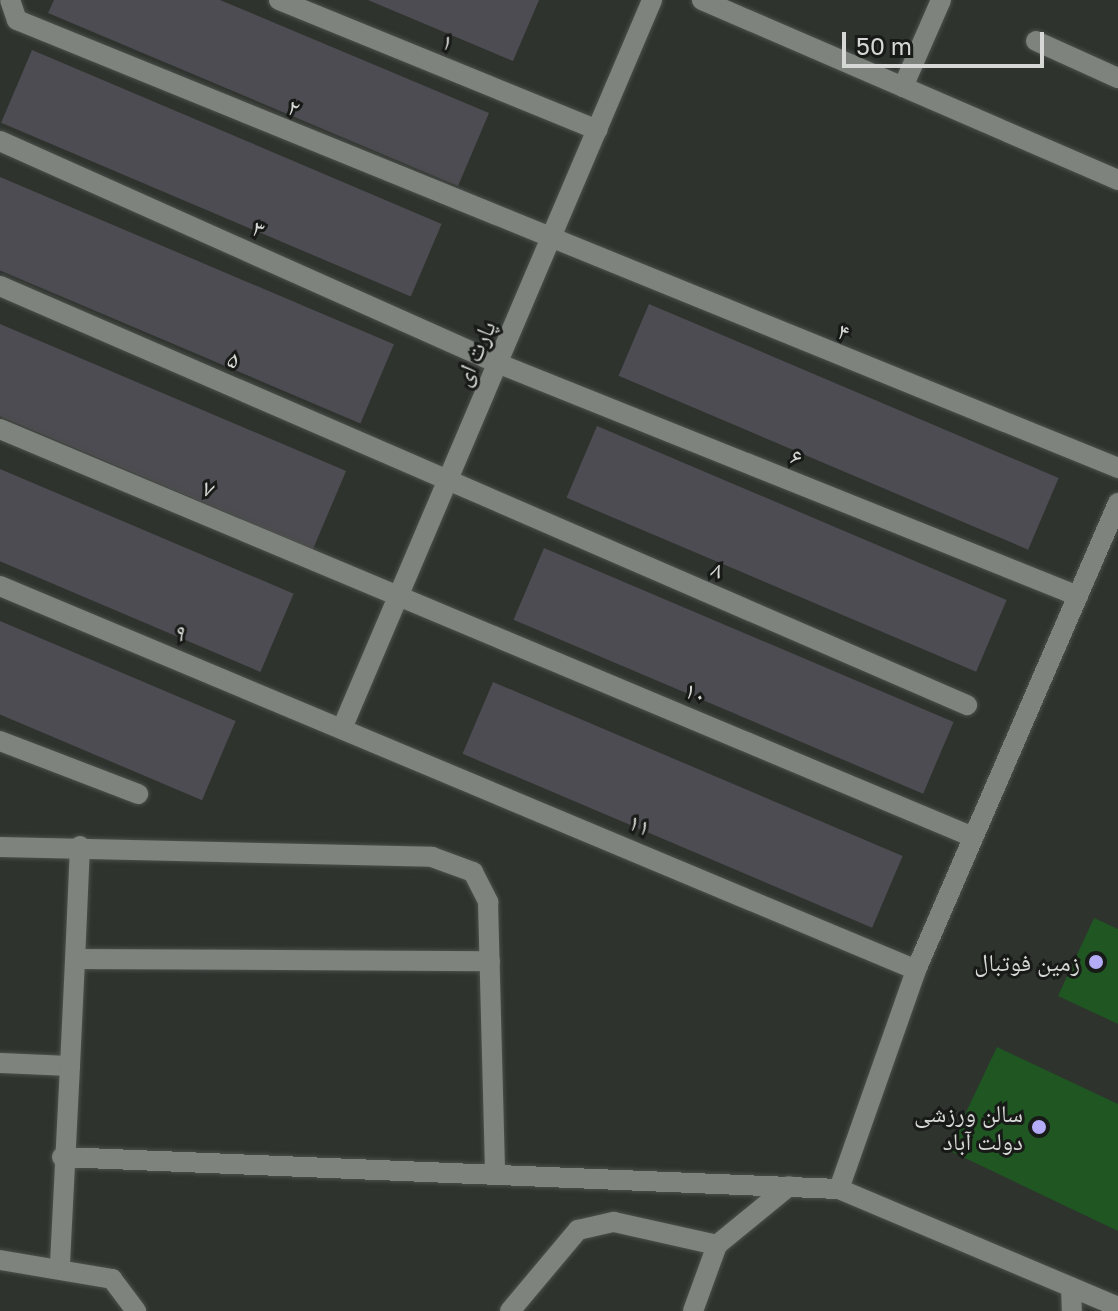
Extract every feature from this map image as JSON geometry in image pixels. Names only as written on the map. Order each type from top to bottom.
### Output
[{"type":"street","name":"۲","points":[[10,0],[17,20],[551,243]]},
{"type":"street","name":"۱","points":[[279,0],[597,130]]},
{"type":"street","name":"پارت ای","points":[[343,726],[652,0]]},
{"type":"street","points":[[702,0],[1118,180]]},
{"type":"street","points":[[903,87],[941,0]]},
{"type":"street","points":[[1036,41],[1118,78]]},
{"type":"street","name":"۳","points":[[0,141],[497,363]]},
{"type":"street","name":"۴","points":[[551,243],[1118,468]]},
{"type":"street","name":"۵","points":[[0,286],[447,480]]},
{"type":"street","name":"۶","points":[[497,363],[1078,596]]},
{"type":"street","name":"۷","points":[[0,429],[398,595]]},
{"type":"street","name":"۸","points":[[447,480],[967,705]]},
{"type":"street","points":[[839,1189],[916,970],[1118,503]]},
{"type":"street","name":"۹","points":[[0,586],[343,726]]},
{"type":"street","name":"۱۰","points":[[398,595],[973,837]]},
{"type":"street","name":"۱۱","points":[[343,726],[916,970]]},
{"type":"street","points":[[0,741],[138,794]]},
{"type":"street","points":[[0,847],[80,846],[432,857],[473,872],[488,902],[495,1173]]},
{"type":"street","points":[[60,1265],[62,1157],[70,1066],[80,846]]},
{"type":"street","points":[[75,959],[490,961]]},
{"type":"street","points":[[0,1063],[70,1066]]},
{"type":"street","points":[[62,1157],[839,1189],[1118,1307]]},
{"type":"street","points":[[693,1311],[717,1245],[789,1186]]},
{"type":"street","points":[[510,1311],[578,1230],[614,1222],[717,1245]]},
{"type":"street","points":[[0,1260],[60,1265],[112,1279],[136,1311]]},
{"type":"street","points":[[1071,1287],[1072,1311]]},
{"type":"green space","name":"زمین فوتبال","points":[[1094,918],[1118,929],[1118,1024],[1058,996]]},
{"type":"green space","name":"سالن ورزشی دولت آباد","points":[[997,1047],[1118,1104],[1118,1231],[948,1150]]},
{"type":"building","points":[[54,0],[220,0],[489,113],[458,186],[48,13]]},
{"type":"building","points":[[368,0],[539,0],[513,61]]},
{"type":"building","points":[[32,50],[442,224],[411,297],[1,123]]},
{"type":"building","points":[[0,177],[394,344],[360,423],[0,270]]},
{"type":"building","points":[[649,304],[1059,478],[1028,550],[619,376]]},
{"type":"building","points":[[0,324],[346,471],[313,549],[0,416]]},
{"type":"building","points":[[597,426],[1007,600],[976,672],[567,498]]},
{"type":"building","points":[[0,469],[294,594],[260,672],[0,561]]},
{"type":"building","points":[[544,548],[954,722],[923,794],[514,620]]},
{"type":"building","points":[[0,621],[236,721],[202,800],[0,714]]},
{"type":"building","points":[[493,682],[903,856],[872,928],[463,754]]},
{"type":"place","name":"زمین فوتبال","points":[[1096,962]]},
{"type":"place","name":"سالن ورزشی دولت آباد","points":[[1039,1127]]}]
